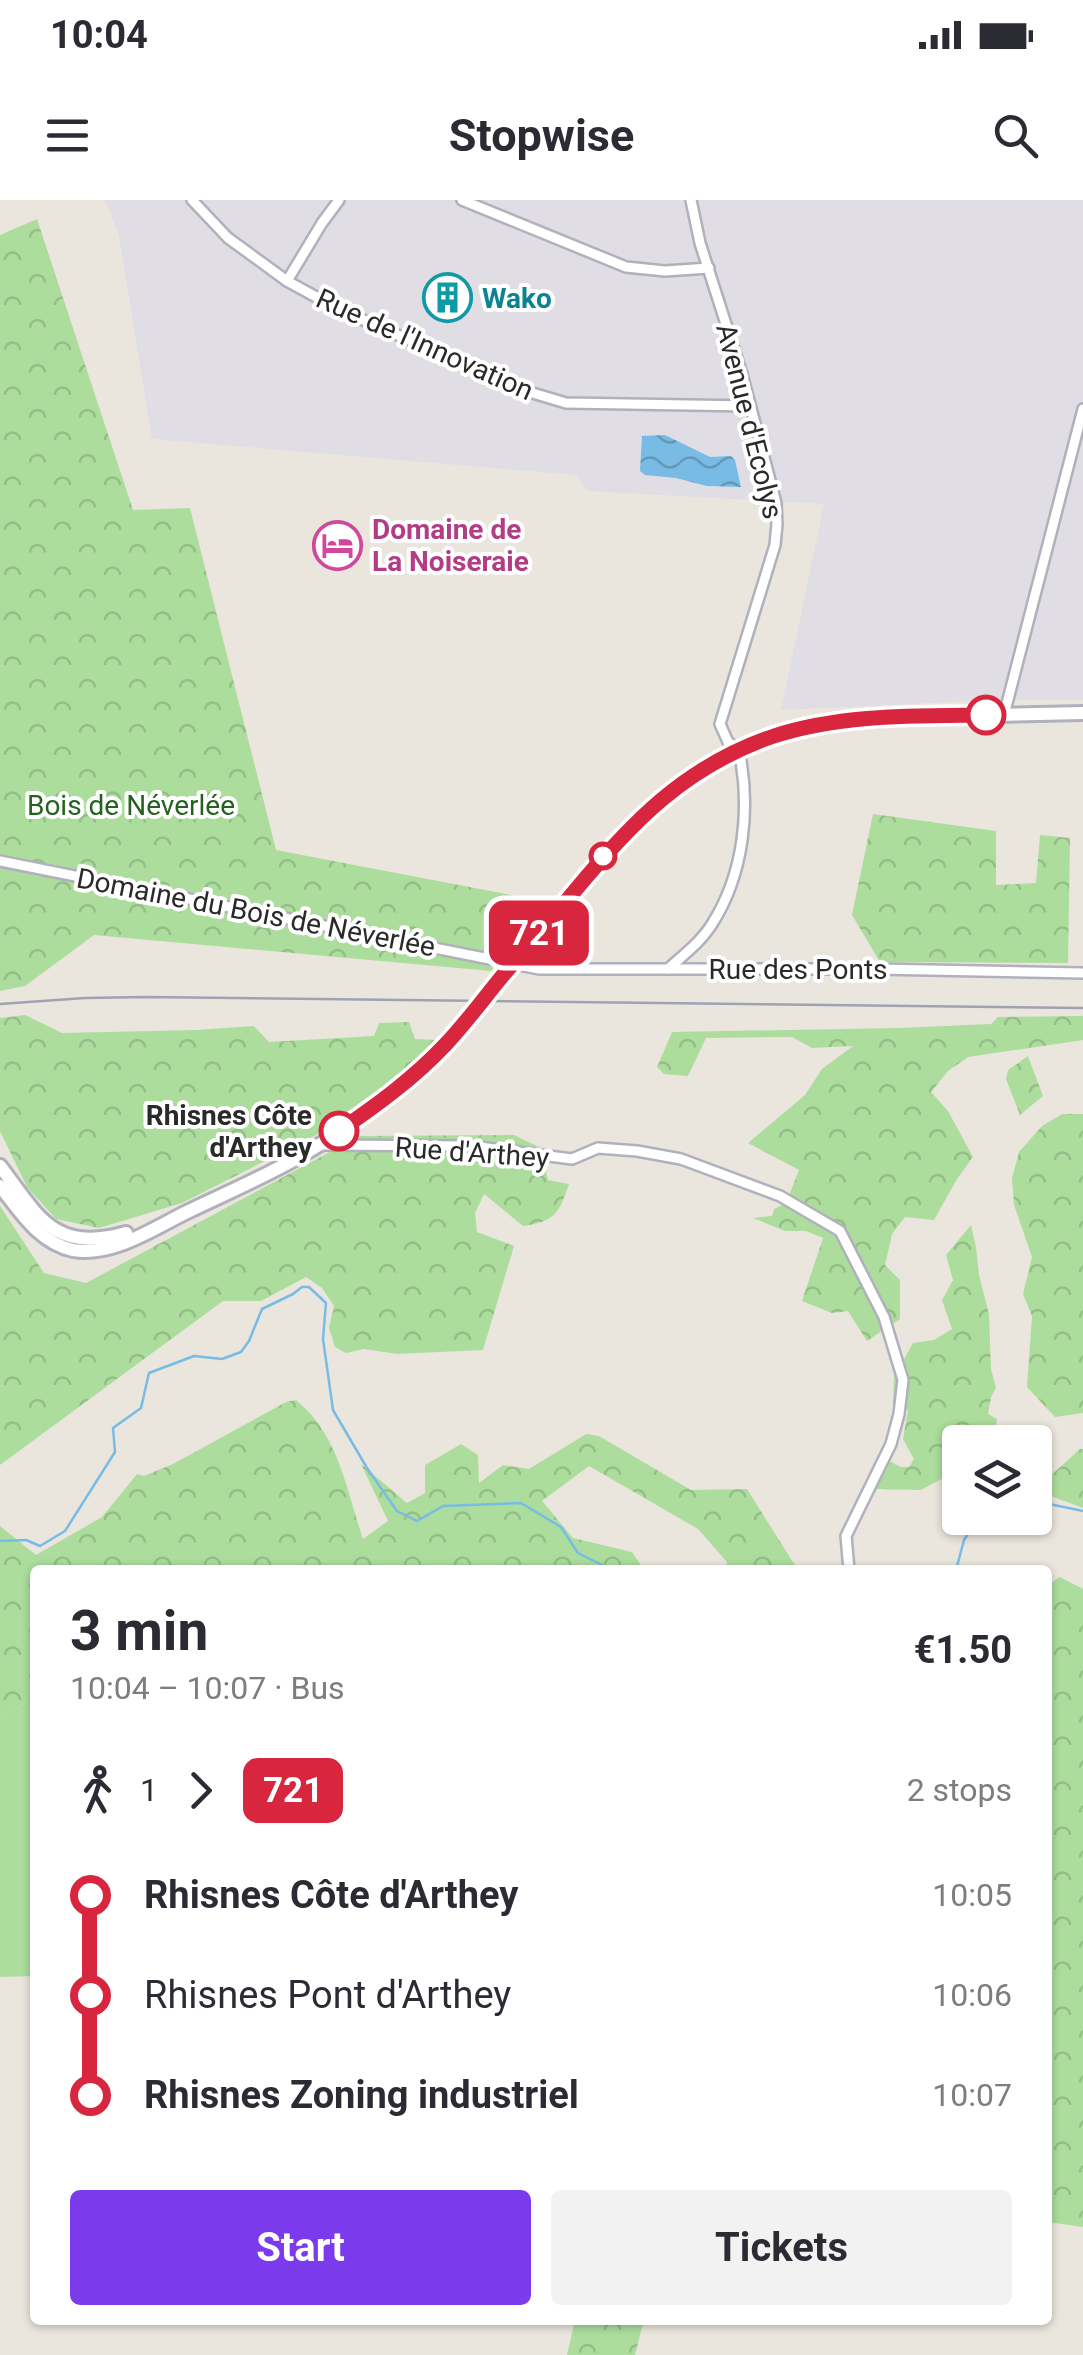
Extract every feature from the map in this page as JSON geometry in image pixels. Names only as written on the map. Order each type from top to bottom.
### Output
[{"type":"main road","points":[[0,1186],[48,1240],[72,1250],[108,1248],[320,1145],[404,1083],[445,1045],[643,814],[678,785],[739,750],[804,728],[843,721],[1083,713]]},
{"type":"main road","points":[[0,1166],[47,1225],[77,1238],[110,1238],[199,1206]]},
{"type":"street","name":"Rue de l'Innovation","points":[[192,200],[228,238],[287,281],[338,309],[526,391],[566,403],[750,406]]},
{"type":"street","points":[[287,281],[339,200]]},
{"type":"street","points":[[462,200],[626,267],[664,271],[710,268]]},
{"type":"street","name":"Avenue d'Ecolys","points":[[691,200],[776,502],[775,545],[720,724],[728,742],[739,750]]},
{"type":"street","points":[[1004,715],[1083,409]]},
{"type":"street","points":[[668,969],[710,928],[726,900],[740,858],[744,808],[739,750]]},
{"type":"street","name":"Domaine du Bois de Néverlée","points":[[0,861],[508,970]]},
{"type":"street","name":"Rue des Ponts","points":[[508,970],[877,969],[1083,974]]},
{"type":"street","name":"Rue d'Arthey","points":[[320,1145],[472,1146],[572,1159],[598,1148],[637,1151],[682,1159],[780,1196],[840,1231],[884,1318],[903,1380],[891,1444],[846,1536],[849,1565]]},
{"type":"shaded area","points":[[105,200],[1083,200],[1083,700],[781,710],[824,504],[588,491],[575,475],[152,439],[119,236]]},
{"type":"green space","name":"Bois de Néverlée","points":[[37,219],[133,510],[190,508],[276,850],[542,901],[491,971],[94,935],[25,986],[0,991],[0,235]]},
{"type":"green space","points":[[873,814],[996,831],[996,885],[1036,883],[1040,835],[1070,838],[1068,963],[880,962],[852,915]]},
{"type":"green space","points":[[25,1015],[62,1033],[254,1026],[269,1042],[374,1036],[379,1023],[409,1022],[415,1039],[438,1040],[379,1091],[318,1134],[182,1203],[99,1228],[56,1219],[27,1187],[0,1131],[0,1018]]},
{"type":"green space","points":[[1083,1016],[1083,1040],[968,1057],[948,1071],[931,1092],[948,1111],[973,1157],[934,1220],[905,1217],[892,1234],[885,1265],[900,1280],[900,1319],[867,1341],[848,1311],[832,1313],[802,1301],[823,1238],[806,1231],[785,1231],[753,1218],[772,1216],[774,1209],[786,1203],[799,1170],[748,1143],[805,1095],[822,1069],[853,1046],[812,1048],[792,1037],[706,1038],[688,1076],[664,1074],[657,1067],[672,1032],[898,1028],[991,1024],[998,1017]]},
{"type":"green space","points":[[1028,1056],[1043,1096],[1020,1115],[1006,1079],[1008,1070]]},
{"type":"green space","points":[[1062,1114],[1083,1114],[1083,1413],[1055,1417],[1027,1387],[1032,1316],[1023,1294],[1032,1257],[1014,1205],[1012,1178],[1019,1152],[1042,1126]]},
{"type":"green space","points":[[514,1135],[539,1147],[548,1180],[569,1184],[549,1219],[523,1226],[484,1194],[475,1213],[477,1232],[514,1246],[483,1350],[397,1354],[364,1349],[346,1353],[335,1347],[329,1328],[334,1306],[322,1288],[306,1277],[261,1301],[223,1301],[0,1465],[0,1206],[44,1273],[86,1283],[354,1136]]},
{"type":"green space","points":[[971,1225],[989,1314],[991,1369],[996,1388],[988,1414],[997,1419],[996,1425],[942,1425],[942,1479],[921,1490],[876,1489],[872,1470],[878,1455],[901,1467],[909,1467],[914,1459],[903,1439],[908,1410],[893,1403],[894,1377],[913,1343],[934,1340],[952,1329],[942,1300],[953,1280],[946,1255]]},
{"type":"green space","points":[[296,1400],[311,1414],[332,1446],[363,1539],[388,1521],[361,1464],[407,1503],[425,1493],[425,1465],[461,1444],[478,1455],[479,1483],[503,1465],[529,1469],[586,1434],[599,1436],[691,1490],[747,1489],[795,1565],[727,1565],[698,1529],[589,1466],[542,1501],[573,1538],[632,1552],[641,1565],[30,1565],[30,1701],[0,1718],[0,1526],[36,1555],[102,1517],[137,1474],[144,1476],[173,1464]]},
{"type":"green space","points":[[1083,1449],[1083,1508],[1052,1496],[1052,1475]]},
{"type":"green space","points":[[1060,1577],[1083,1589],[1083,2227],[1052,2223],[1052,1582]]},
{"type":"green space","points":[[30,1701],[30,1976],[0,1977],[0,1718]]},
{"type":"green space","points":[[574,2325],[643,2325],[635,2355],[567,2355]]},
{"type":"water","points":[[665,435],[710,457],[731,456],[741,487],[707,486],[645,475],[640,471],[642,436]]},
{"type":"waterway","points":[[0,1541],[26,1540],[40,1546],[65,1531],[115,1452],[113,1428],[141,1408],[149,1373],[194,1356],[222,1359],[241,1352],[262,1309],[309,1287],[326,1303],[323,1339],[333,1410],[397,1511],[417,1521],[443,1506],[521,1503],[561,1527],[578,1553],[602,1565]]},
{"type":"waterway","points":[[1052,1505],[1083,1511]]},
{"type":"waterway","points":[[957,1565],[967,1535]]},
{"type":"railway","points":[[0,1004],[145,997],[1083,1008]]},
{"type":"bus line","name":"721","points":[[339,1131],[404,1083],[445,1045],[607,852],[678,785],[739,750],[804,728],[857,719],[986,715]]},
{"type":"place","name":"Wako","points":[[447,298]]},
{"type":"place","name":"Domaine de La Noiseraie","points":[[337,545]]},
{"type":"place","name":"Rhisnes Côte d'Arthey","points":[[339,1131]]}]
